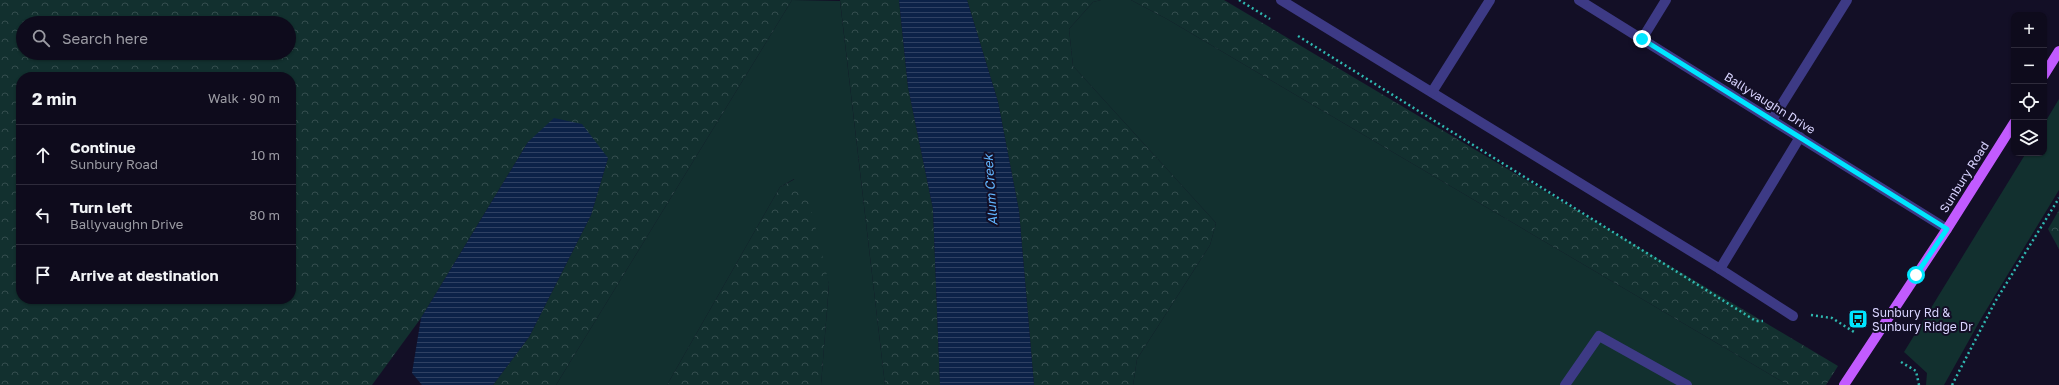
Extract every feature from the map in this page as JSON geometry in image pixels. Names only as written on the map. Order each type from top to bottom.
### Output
[{"type":"main road","points":[[2047,70],[2059,51]]},
{"type":"main road","name":"Sunbury Road","points":[[1844,385],[1947,229],[2011,128]]},
{"type":"street","points":[[1281,0],[1720,269],[1793,316]]},
{"type":"street","points":[[1432,92],[1490,0]]},
{"type":"street","name":"Ballyvaughn Drive","points":[[1579,0],[1947,229]]},
{"type":"street","points":[[1642,39],[1666,0]]},
{"type":"street","points":[[1772,120],[1847,0]]},
{"type":"street","points":[[1720,269],[1800,137]]},
{"type":"street","points":[[1565,385],[1599,336],[1687,385]]},
{"type":"path","points":[[1952,385],[1995,302],[2059,198]]},
{"type":"path","points":[[1901,362],[1916,371],[1919,385]]},
{"type":"green space","points":[[0,0],[792,0],[556,385],[493,385],[529,337],[591,215],[608,158],[528,142],[421,318],[372,385],[0,385]]},
{"type":"green space","points":[[792,0],[840,1],[885,385],[821,385],[829,284],[794,179],[780,187],[667,385],[556,385]]},
{"type":"green space","points":[[840,0],[899,0],[908,87],[933,209],[940,385],[885,385]]},
{"type":"green space","points":[[967,0],[1101,0],[1093,2],[1069,29],[1073,66],[1216,223],[1210,245],[1137,359],[1133,385],[1034,385],[1019,211],[998,102]]},
{"type":"green space","points":[[1101,0],[1131,0],[1167,19],[1788,385],[1133,385],[1137,359],[1210,245],[1216,223],[1073,66],[1069,29],[1093,2]]},
{"type":"green space","points":[[1131,0],[1224,0],[1838,366],[1826,385],[1788,385],[1167,19]]},
{"type":"green space","points":[[2059,99],[2059,190],[1982,317],[1944,385],[1926,385],[1927,373],[1904,352],[2024,156],[2047,156],[2047,119]]},
{"type":"green space","points":[[795,179],[808,196],[829,284],[821,385],[667,385],[780,187]]},
{"type":"green space","points":[[2059,210],[2059,249],[2048,229]]},
{"type":"water","name":"Alum Creek","points":[[899,0],[967,0],[998,102],[1019,211],[1034,385],[940,385],[933,209],[908,87]]},
{"type":"water","points":[[554,118],[582,124],[608,158],[591,215],[529,337],[493,385],[422,385],[412,373],[421,318],[528,142]]},
{"type":"place","name":"Sunbury Rd & Sunbury Ridge Dr","points":[[1858,319]]},
{"type":"route","points":[[1642,39],[1947,229],[1916,275]]}]
